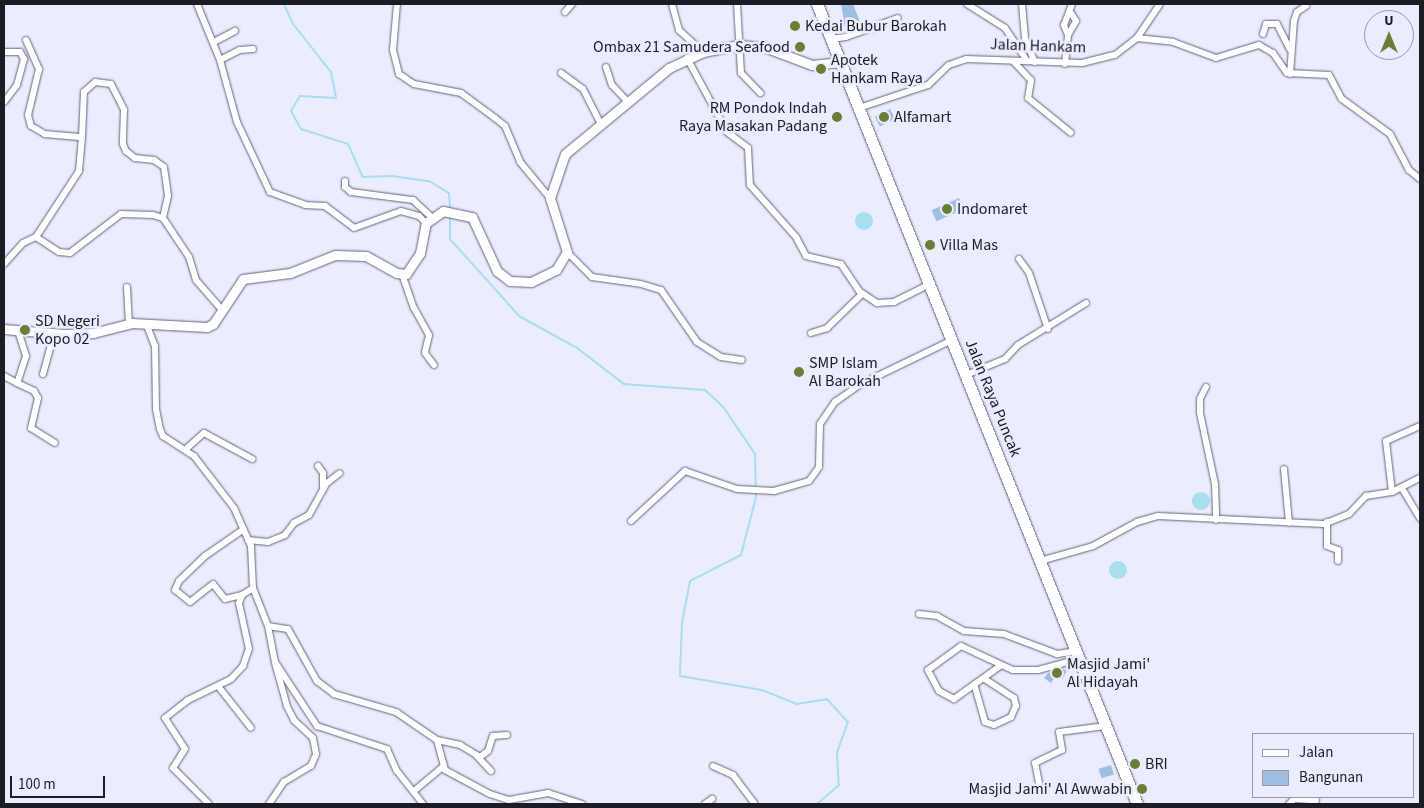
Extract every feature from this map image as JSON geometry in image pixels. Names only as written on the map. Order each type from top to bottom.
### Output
[{"type":"highway","name":"Jalan Raya Puncak","points":[[817,4],[1137,804]]},
{"type":"main road","points":[[4,329],[54,334],[93,333],[129,323],[207,327],[222,310],[243,279],[290,273],[335,255],[374,258],[402,274],[410,270],[420,253],[429,220],[443,211],[459,212],[473,218],[490,262],[510,281],[528,283],[549,275],[567,252],[550,198],[565,154],[600,124],[687,58],[703,52],[740,45],[767,48],[812,65],[841,62]]},
{"type":"street","points":[[197,4],[214,42],[237,122],[270,192],[307,206],[325,206],[354,228],[401,211],[429,220]]},
{"type":"street","points":[[396,4],[393,50],[399,74],[414,84],[461,93],[495,118],[507,130],[520,162],[550,198]]},
{"type":"street","points":[[565,12],[572,4]]},
{"type":"street","points":[[672,4],[679,30],[703,52]]},
{"type":"street","points":[[736,4],[742,76],[760,93]]},
{"type":"street","points":[[967,4],[1005,28],[1027,61]]},
{"type":"street","points":[[1022,4],[1025,37],[1035,62]]},
{"type":"street","points":[[1068,35],[1064,24],[1071,13],[1072,4]]},
{"type":"street","points":[[1160,4],[1137,38],[1173,42],[1214,58],[1259,45],[1273,53],[1290,74]]},
{"type":"street","points":[[1290,74],[1295,16],[1306,6]]},
{"type":"street","points":[[1064,64],[1068,35],[1076,21],[1071,13]]},
{"type":"street","points":[[831,38],[846,37],[898,18]]},
{"type":"street","points":[[1263,34],[1266,24],[1278,26],[1292,55]]},
{"type":"street","points":[[214,42],[235,31]]},
{"type":"street","name":"Jalan Hankam","points":[[859,108],[928,84],[958,61],[1027,61],[1064,64],[1107,58],[1137,38]]},
{"type":"street","points":[[26,40],[39,69],[28,114],[30,124],[45,134],[82,136]]},
{"type":"street","points":[[220,60],[240,50],[253,49]]},
{"type":"street","points":[[4,52],[20,52],[24,59],[17,85],[4,102]]},
{"type":"street","points":[[687,58],[727,132],[748,148],[750,185],[796,237],[806,256],[841,264],[862,294],[877,303],[890,303],[930,284]]},
{"type":"street","points":[[1013,61],[1031,80],[1028,98],[1071,133]]},
{"type":"street","points":[[606,67],[612,85],[628,102]]},
{"type":"street","points":[[561,73],[583,88],[600,124]]},
{"type":"street","points":[[1290,74],[1328,74],[1342,99],[1390,134],[1409,170],[1420,179]]},
{"type":"street","points":[[4,264],[23,243],[36,237],[79,171],[84,92],[94,82],[108,83],[123,104],[126,151],[135,158],[154,160],[164,167],[168,196],[163,218],[189,257],[196,280],[222,310]]},
{"type":"street","points":[[345,181],[345,187],[351,192],[413,200],[429,220]]},
{"type":"street","points":[[36,237],[59,252],[70,253],[121,214],[163,218]]},
{"type":"street","points":[[567,252],[592,277],[660,290],[697,342],[721,357],[742,360]]},
{"type":"street","points":[[1019,259],[1030,273],[1048,329]]},
{"type":"street","points":[[402,274],[414,308],[429,335],[425,353],[434,365]]},
{"type":"street","points":[[127,287],[129,323]]},
{"type":"street","points":[[811,333],[827,328],[862,294]]},
{"type":"street","points":[[966,375],[1007,358],[1018,345],[1048,329],[1086,303]]},
{"type":"street","points":[[146,323],[155,346],[156,410],[160,429],[163,436],[186,449],[230,501],[244,529],[248,540],[253,588],[268,626],[275,662],[287,706],[294,720],[315,741],[316,754],[311,766],[284,782],[269,804]]},
{"type":"street","points":[[17,382],[26,356],[18,331]]},
{"type":"street","points":[[43,374],[54,334]]},
{"type":"street","points":[[630,522],[685,471],[724,486],[767,491],[790,488],[814,476],[820,462],[819,428],[835,402],[859,385],[952,340]]},
{"type":"street","points":[[4,376],[17,382],[37,396],[32,430],[55,443]]},
{"type":"street","points":[[1206,387],[1200,399],[1200,413],[1215,484],[1216,520]]},
{"type":"street","points":[[1392,492],[1386,441],[1420,426]]},
{"type":"street","points":[[186,449],[204,433],[252,459]]},
{"type":"street","points":[[318,466],[323,473],[322,491]]},
{"type":"street","points":[[1284,469],[1288,523]]},
{"type":"street","points":[[248,540],[268,542],[285,535],[294,523],[309,515],[322,491],[340,473]]},
{"type":"street","points":[[1040,561],[1093,546],[1151,518],[1288,523],[1327,522],[1349,514],[1366,496],[1403,490],[1420,478]]},
{"type":"street","points":[[1403,490],[1420,518]]},
{"type":"street","points":[[1327,522],[1327,546],[1338,550],[1338,562]]},
{"type":"street","points":[[244,529],[205,556],[178,580],[175,590],[190,602],[212,584],[224,599],[242,594],[253,588]]},
{"type":"street","points":[[209,804],[173,768],[185,748],[165,718],[188,700],[218,686],[238,673],[248,656],[239,606],[242,594]]},
{"type":"street","points":[[919,614],[936,616],[964,631],[1004,634],[1057,654],[1077,655]]},
{"type":"street","points":[[268,626],[282,626],[289,631],[309,670],[326,689],[406,717],[437,740],[460,745],[476,755],[491,771]]},
{"type":"street","points":[[1000,666],[975,688],[960,698],[949,698],[933,683],[929,668],[960,646],[1000,666],[1034,671],[1077,655]]},
{"type":"street","points":[[275,662],[317,726],[387,749],[397,771],[423,804]]},
{"type":"street","points":[[975,688],[985,722],[994,725],[1011,718],[1016,706],[1014,698],[985,679]]},
{"type":"street","points":[[218,686],[251,728]]},
{"type":"street","points":[[1039,783],[1035,762],[1062,750],[1059,732],[1106,726]]},
{"type":"street","points":[[476,755],[485,755],[495,735],[507,735]]},
{"type":"street","points":[[437,740],[443,767],[452,776],[505,800],[548,792],[582,804]]},
{"type":"street","points":[[714,766],[734,775],[755,804]]},
{"type":"street","points":[[414,791],[443,767]]},
{"type":"street","points":[[705,804],[712,799]]},
{"type":"street","points":[[1289,804],[1292,799],[1316,800]]},
{"type":"water","points":[[860,212],[868,212],[873,217],[871,228],[860,230],[855,225],[855,217]]},
{"type":"water","points":[[1201,492],[1207,495],[1210,501],[1207,507],[1201,510],[1195,507],[1192,501],[1195,495]]},
{"type":"water","points":[[1118,561],[1124,564],[1127,570],[1124,576],[1118,579],[1112,576],[1109,570],[1112,564]]},
{"type":"building","points":[[841,4],[853,4],[860,22],[845,27]]},
{"type":"building","name":"Alfamart","points":[[890,109],[895,119],[880,127],[875,117]]},
{"type":"building","name":"Indomaret","points":[[959,198],[964,209],[936,221],[932,210]]},
{"type":"building","name":"Masjid Jami' Al Hidayah","points":[[1063,668],[1067,671],[1062,679],[1056,675],[1051,683],[1044,678],[1048,673]]},
{"type":"building","points":[[1111,765],[1114,775],[1101,778],[1099,769]]},
{"type":"waterway","points":[[284,4],[293,24],[331,72],[336,98],[300,96],[291,111],[301,129],[348,144],[363,177],[392,176],[429,181],[449,193],[450,208]]},
{"type":"waterway","points":[[450,216],[450,239],[519,316],[577,348],[624,384],[705,390],[724,408],[755,454],[756,497],[741,555],[690,581],[682,623],[680,676],[762,690],[797,704],[827,699],[848,722],[837,752],[839,785],[817,804]]},
{"type":"place","name":"Kedai Bubur Barokah","points":[[795,26]]},
{"type":"place","name":"Ombax 21 Samudera Seafood","points":[[800,47]]},
{"type":"place","name":"Apotek Hankam Raya","points":[[821,69]]},
{"type":"place","name":"RM Pondok Indah Raya Masakan Padang","points":[[837,117]]},
{"type":"place","name":"Alfamart","points":[[884,117]]},
{"type":"place","name":"Indomaret","points":[[947,209]]},
{"type":"place","name":"Villa Mas","points":[[930,245]]},
{"type":"place","name":"SD Negeri Kopo 02","points":[[25,330]]},
{"type":"place","name":"SMP Islam Al Barokah","points":[[799,372]]},
{"type":"place","name":"Masjid Jami' Al Hidayah","points":[[1057,673]]},
{"type":"place","name":"BRI","points":[[1135,764]]},
{"type":"place","name":"Masjid Jami' Al Awwabin","points":[[1142,789]]}]
